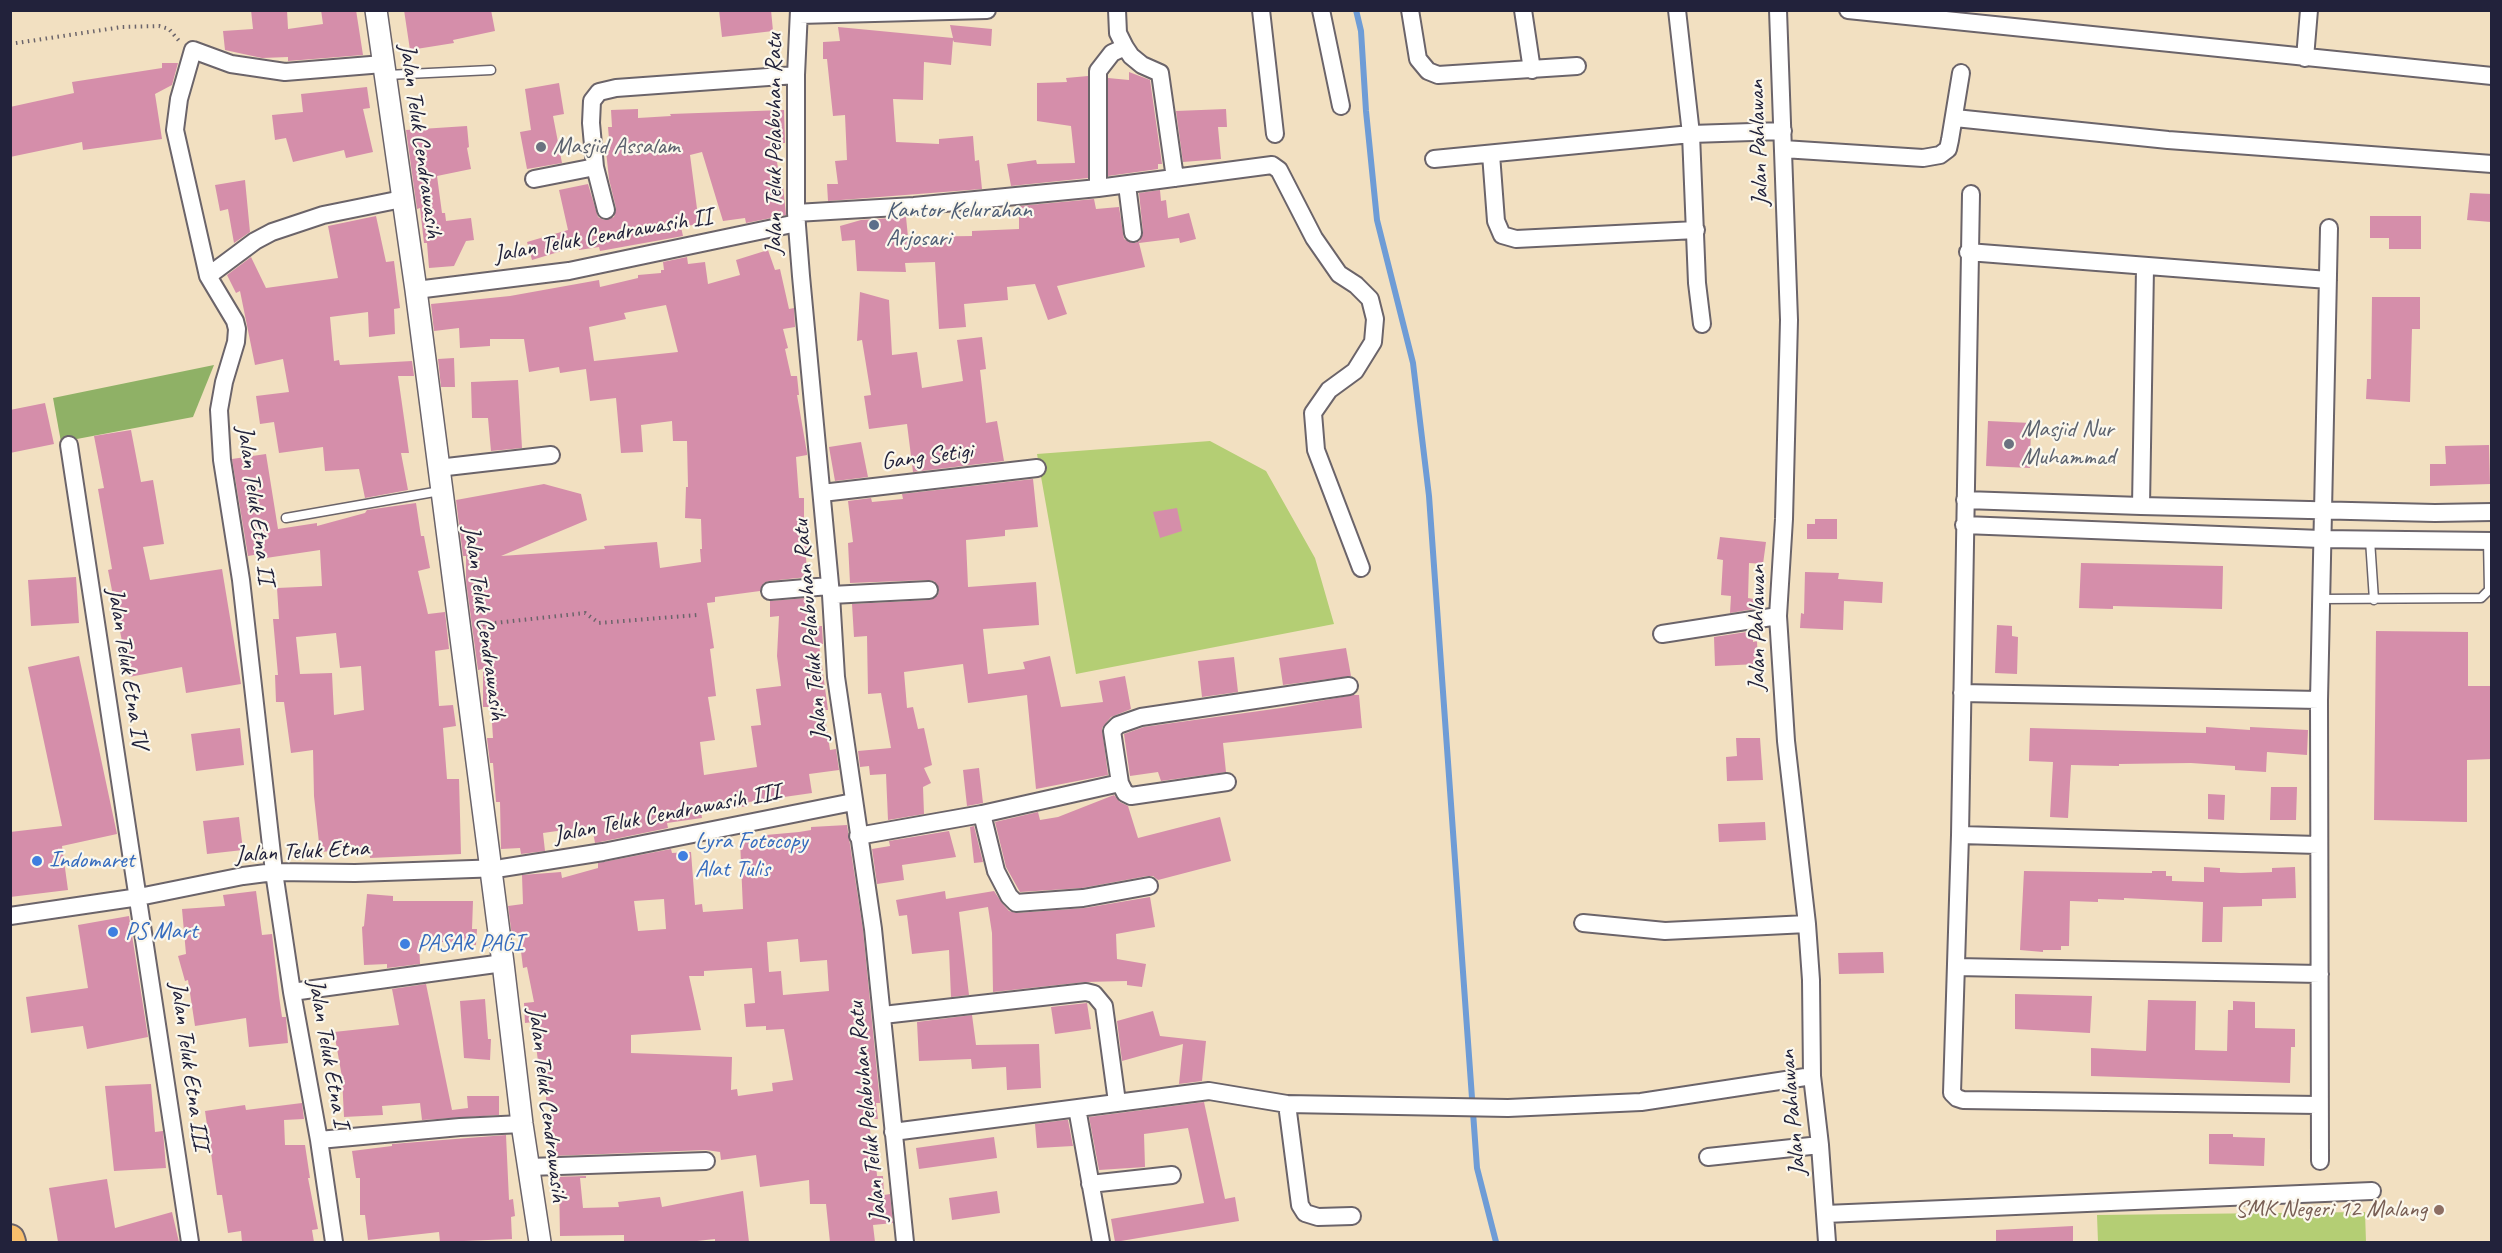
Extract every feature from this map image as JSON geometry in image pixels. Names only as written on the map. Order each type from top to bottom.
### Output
[{"type":"street","name":"Jalan Teluk Cendrawasih","points":[[376,10],[416,290],[522,1124],[540,1242]]},
{"type":"street","points":[[1117,10],[1118,33],[1131,56],[1142,65],[1161,73],[1175,178]]},
{"type":"street","points":[[1261,10],[1275,134]]},
{"type":"street","points":[[1321,10],[1341,106]]},
{"type":"street","points":[[1410,10],[1418,59],[1432,73],[1444,76],[1577,66]]},
{"type":"street","points":[[1523,10],[1532,70]]},
{"type":"street","points":[[1677,10],[1691,134],[1697,283],[1702,324]]},
{"type":"street","name":"Jalan Pahlawan","points":[[1778,10],[1789,320],[1784,519],[1778,616],[1786,741],[1807,924],[1811,980],[1812,1076],[1827,1242]]},
{"type":"street","points":[[1848,10],[1955,16],[2305,58],[2492,76]]},
{"type":"street","points":[[2305,58],[2309,10]]},
{"type":"street","points":[[799,13],[986,11]]},
{"type":"street","name":"Jalan Teluk Pelabuhan Ratu","points":[[799,13],[796,75],[797,218],[836,677],[873,929],[905,1242]]},
{"type":"street","points":[[1098,188],[1098,71],[1112,53],[1125,47]]},
{"type":"street","points":[[193,50],[231,64],[285,72],[385,69]]},
{"type":"street","name":"Jalan Teluk Etna II","points":[[193,50],[179,99],[175,130],[208,276],[237,329],[236,342],[224,382],[219,410],[222,460],[241,580],[274,872]]},
{"type":"street","points":[[1784,149],[1913,158],[1935,157],[1947,148],[1955,117],[1961,73]]},
{"type":"street","points":[[606,210],[596,167],[591,110],[592,101],[599,92],[616,88],[796,75]]},
{"type":"street","points":[[1955,117],[1978,122],[2168,140],[2492,164]]},
{"type":"street","points":[[1434,159],[1691,134],[1783,131]]},
{"type":"street","points":[[1491,154],[1496,221],[1502,235],[1516,238],[1696,230]]},
{"type":"street","name":"Jalan Teluk Cendrawasih II","points":[[416,290],[569,271],[797,218],[1127,185],[1272,165],[1280,170],[1314,238],[1338,274],[1356,285],[1370,299],[1376,319],[1373,342],[1355,371],[1329,390],[1313,413],[1316,450],[1361,568]]},
{"type":"street","points":[[534,178],[596,167]]},
{"type":"street","points":[[1127,185],[1134,234]]},
{"type":"street","points":[[1971,194],[1968,252],[1960,835],[1952,1093],[1959,1099],[2318,1105]]},
{"type":"street","points":[[208,276],[255,241],[272,232],[323,215],[402,199]]},
{"type":"street","points":[[2320,1161],[2318,1105],[2319,700],[2329,228]]},
{"type":"street","points":[[1968,252],[2145,268],[2328,280]]},
{"type":"street","points":[[2141,506],[2145,268]]},
{"type":"street","name":"Jalan Teluk Etna IV","points":[[69,445],[139,897]]},
{"type":"street","points":[[438,468],[551,455]]},
{"type":"street","name":"Gang Setigi","points":[[822,493],[1037,468]]},
{"type":"street","points":[[1965,500],[2435,513],[2492,512]]},
{"type":"street","points":[[2435,513],[2435,540]]},
{"type":"street","points":[[1964,525],[2321,539],[2490,540]]},
{"type":"street","points":[[770,591],[929,590]]},
{"type":"street","points":[[1662,634],[1778,616]]},
{"type":"street","points":[[1227,782],[1133,797],[1125,793],[1120,783],[1112,736],[1113,729],[1118,725],[1152,715],[1349,687]]},
{"type":"street","points":[[1962,693],[2319,700]]},
{"type":"street","points":[[858,836],[982,814],[1120,783]]},
{"type":"street","name":"Jalan Teluk Cendrawasih III","points":[[490,870],[603,852],[853,802]]},
{"type":"street","points":[[982,814],[996,871],[1005,891],[1016,903],[1083,898],[1149,886]]},
{"type":"street","points":[[1960,835],[2318,845]]},
{"type":"street","name":"Jalan Teluk Etna","points":[[10,916],[139,897],[274,872],[490,870]]},
{"type":"street","name":"Jalan Teluk Etna I","points":[[274,872],[334,1242]]},
{"type":"street","name":"Jalan Teluk Etna III","points":[[139,897],[190,1242]]},
{"type":"street","points":[[1583,923],[1665,931],[1807,924]]},
{"type":"street","points":[[292,992],[503,963]]},
{"type":"street","points":[[1956,967],[2320,974]]},
{"type":"street","points":[[883,1015],[1086,992],[1094,994],[1104,1006],[1117,1102]]},
{"type":"street","points":[[893,1132],[1209,1091],[1287,1104],[1508,1108],[1641,1102],[1812,1076]]},
{"type":"street","points":[[1287,1104],[1300,1205],[1305,1213],[1318,1216],[1352,1215]]},
{"type":"street","points":[[1077,1108],[1101,1242]]},
{"type":"street","points":[[319,1140],[522,1124]]},
{"type":"street","points":[[1708,1156],[1820,1145]]},
{"type":"street","points":[[529,1167],[706,1161]]},
{"type":"street","points":[[1090,1184],[1172,1175]]},
{"type":"street","points":[[1825,1214],[2372,1191]]},
{"type":"lane","points":[[385,69],[491,70]]},
{"type":"lane","points":[[286,518],[441,491]]},
{"type":"lane","points":[[2370,540],[2374,600]]},
{"type":"lane","points":[[2320,599],[2474,599],[2484,597],[2489,590],[2490,540]]},
{"type":"path","points":[[10,44],[122,27],[159,26],[169,29],[182,44],[193,50]]},
{"type":"path","points":[[459,627],[585,613],[599,623],[697,615]]},
{"type":"green space","points":[[214,365],[193,417],[61,442],[53,398]]},
{"type":"green space","points":[[1210,441],[1266,471],[1315,558],[1334,624],[1076,674],[1037,454]]},
{"type":"green space","points":[[2365,1212],[2366,1242],[2098,1242],[2097,1215]]},
{"type":"building","points":[[251,10],[287,10],[288,29],[323,24],[321,10],[356,10],[363,55],[288,61],[288,57],[262,58],[225,50],[223,31],[253,29]]},
{"type":"building","points":[[404,10],[491,10],[495,31],[453,40],[454,43],[410,50]]},
{"type":"building","points":[[719,10],[771,10],[773,31],[722,37]]},
{"type":"building","points":[[950,25],[992,29],[991,46],[954,42],[953,40],[951,65],[924,62],[923,100],[893,99],[896,142],[939,144],[939,139],[973,136],[975,161],[979,160],[982,189],[828,201],[827,184],[838,184],[835,161],[847,160],[845,115],[833,116],[827,59],[823,59],[823,42],[840,41],[838,27],[953,38]]},
{"type":"building","points":[[162,63],[178,63],[172,85],[155,94],[162,139],[83,150],[82,142],[10,157],[10,107],[74,93],[72,82],[162,68]]},
{"type":"building","points":[[1129,72],[1150,80],[1162,164],[1158,164],[1158,169],[1108,176],[1108,78],[1129,80]]},
{"type":"building","points":[[1088,76],[1088,178],[1011,186],[1007,164],[1036,160],[1037,164],[1075,163],[1071,126],[1037,121],[1037,83],[1067,82],[1066,78]]},
{"type":"building","points":[[559,83],[564,114],[553,116],[562,163],[527,169],[520,132],[531,130],[525,89]]},
{"type":"building","points":[[367,87],[370,108],[363,109],[373,152],[346,158],[344,150],[293,162],[286,138],[275,140],[272,115],[303,112],[301,94]]},
{"type":"building","points":[[638,109],[638,118],[671,116],[670,114],[784,110],[785,143],[774,143],[781,187],[783,186],[786,215],[746,223],[745,218],[723,221],[702,152],[690,155],[699,224],[681,227],[683,236],[600,251],[599,247],[579,250],[578,246],[532,260],[527,242],[568,230],[559,190],[588,184],[598,217],[604,220],[614,217],[616,208],[609,179],[606,151],[610,150],[608,127],[612,127],[611,110]]},
{"type":"building","points":[[1226,109],[1227,127],[1218,127],[1221,159],[1183,162],[1176,111]]},
{"type":"building","points":[[467,126],[469,147],[467,148],[471,169],[437,176],[442,213],[445,213],[446,221],[471,218],[474,240],[466,241],[454,266],[429,268],[420,208],[417,209],[406,130]]},
{"type":"building","points":[[245,180],[250,232],[234,243],[228,209],[220,211],[215,185]]},
{"type":"building","points":[[1160,190],[1161,201],[1166,200],[1168,218],[1189,213],[1196,239],[1180,243],[1179,238],[1139,243],[1145,267],[1057,286],[1067,314],[1048,320],[1035,284],[1007,287],[1008,300],[964,304],[966,327],[939,329],[935,262],[905,263],[906,272],[857,271],[855,240],[842,241],[840,226],[861,220],[906,217],[908,237],[972,236],[972,231],[1019,229],[1019,206],[1094,199],[1096,209],[1119,207],[1124,239],[1135,243],[1140,241],[1143,232],[1139,193]]},
{"type":"building","points":[[2470,193],[2492,194],[2491,222],[2467,220]]},
{"type":"building","points":[[376,216],[386,262],[394,261],[400,308],[394,309],[395,334],[369,337],[368,312],[330,317],[334,361],[339,360],[340,365],[412,361],[414,376],[398,376],[409,453],[401,453],[408,490],[365,498],[359,469],[325,471],[323,447],[279,453],[274,422],[260,424],[256,396],[289,392],[283,359],[255,365],[240,291],[236,293],[227,275],[251,257],[266,288],[338,278],[328,226]]},
{"type":"building","points":[[2370,216],[2421,216],[2421,249],[2389,249],[2389,238],[2370,238]]},
{"type":"building","points":[[768,250],[775,270],[780,269],[789,309],[794,308],[795,327],[783,329],[791,376],[797,376],[799,395],[797,395],[807,453],[807,455],[796,457],[799,498],[804,498],[804,524],[809,524],[809,557],[806,556],[807,577],[769,581],[764,583],[760,591],[715,597],[715,602],[707,603],[714,648],[710,649],[716,696],[708,697],[715,740],[700,742],[704,775],[757,767],[751,726],[761,725],[756,689],[781,686],[777,656],[779,616],[770,617],[770,601],[807,598],[807,626],[822,626],[823,644],[819,644],[828,710],[824,710],[830,750],[836,749],[839,770],[809,774],[812,793],[749,802],[749,806],[701,812],[702,818],[667,823],[668,828],[595,843],[593,832],[579,834],[578,828],[543,833],[545,851],[521,854],[520,848],[501,849],[500,802],[496,802],[493,763],[490,763],[487,738],[493,738],[491,707],[483,707],[483,669],[478,670],[466,581],[466,556],[463,556],[456,500],[544,484],[581,494],[587,520],[501,556],[605,549],[604,546],[657,542],[660,568],[701,562],[701,519],[685,518],[686,487],[688,487],[687,441],[673,441],[672,421],[641,425],[643,452],[621,453],[616,398],[590,401],[586,369],[560,373],[559,367],[529,372],[524,339],[490,339],[490,346],[460,348],[459,328],[434,331],[431,304],[510,296],[599,280],[600,287],[638,278],[638,275],[661,273],[661,270],[664,270],[663,262],[687,257],[688,264],[705,262],[708,284],[740,275],[736,260]],"holes":[[[666,305],[678,352],[594,361],[589,327],[626,319],[624,313]]]},
{"type":"building","points":[[860,292],[889,300],[892,355],[917,352],[922,388],[963,381],[957,340],[982,337],[986,369],[980,370],[986,423],[997,421],[1004,461],[913,472],[907,424],[869,429],[864,396],[871,395],[862,340],[857,341]]},
{"type":"building","points":[[2372,297],[2420,297],[2420,329],[2412,329],[2410,402],[2366,399],[2367,379],[2371,379]]},
{"type":"building","points":[[454,358],[455,387],[441,387],[438,359]]},
{"type":"building","points":[[518,380],[522,448],[491,451],[488,418],[472,418],[471,382]]},
{"type":"building","points":[[45,403],[54,444],[10,453],[10,410]]},
{"type":"building","name":"Masjid Nur Muhammad","points":[[1988,421],[2031,423],[2030,468],[1986,466]]},
{"type":"building","points":[[131,430],[141,482],[153,480],[164,544],[143,547],[150,580],[222,569],[241,684],[186,693],[182,667],[129,677],[108,570],[112,569],[98,489],[104,488],[94,436]]},
{"type":"building","points":[[861,442],[868,477],[835,481],[829,447]]},
{"type":"building","points":[[2489,445],[2490,484],[2430,486],[2430,464],[2446,464],[2445,446]]},
{"type":"building","points":[[266,454],[278,529],[317,523],[317,526],[365,513],[367,510],[416,503],[421,536],[424,536],[430,568],[418,571],[428,614],[445,612],[449,649],[435,651],[439,706],[453,705],[456,726],[443,728],[447,779],[459,779],[461,854],[370,858],[369,848],[320,852],[314,796],[313,750],[291,753],[284,702],[276,702],[275,675],[278,675],[273,619],[279,619],[277,588],[322,586],[320,550],[266,558],[265,553],[248,556],[232,459]],"holes":[[[336,633],[340,668],[361,666],[364,710],[334,715],[332,673],[300,674],[296,637]]]},
{"type":"building","points":[[1033,479],[1038,527],[1005,530],[1005,536],[966,540],[968,587],[1036,582],[1039,625],[983,629],[988,674],[1025,669],[1023,662],[1050,656],[1061,707],[1103,702],[1099,681],[1125,676],[1131,709],[1111,717],[1102,728],[1108,775],[1036,789],[1027,695],[968,703],[963,664],[904,672],[907,708],[913,707],[918,729],[924,728],[932,765],[924,768],[931,783],[923,787],[924,814],[888,820],[886,774],[870,775],[869,766],[860,767],[858,751],[891,748],[881,693],[868,694],[867,636],[854,637],[852,604],[930,600],[938,595],[939,589],[934,581],[928,580],[850,583],[848,543],[853,542],[848,501],[871,498],[872,502],[903,499],[902,494]]},
{"type":"building","points":[[1177,508],[1182,531],[1160,538],[1153,512]]},
{"type":"building","points":[[1815,519],[1837,519],[1837,539],[1807,539],[1807,524],[1815,524]]},
{"type":"building","points":[[1720,537],[1766,542],[1763,564],[1749,563],[1748,598],[1754,599],[1754,609],[1730,613],[1731,596],[1721,595],[1723,560],[1717,559]]},
{"type":"building","points":[[2081,563],[2223,566],[2222,609],[2113,606],[2113,609],[2079,608]]},
{"type":"building","points":[[1805,572],[1839,573],[1838,579],[1883,582],[1882,603],[1844,601],[1843,630],[1800,628],[1801,613],[1804,614]]},
{"type":"building","points":[[76,577],[79,623],[31,626],[28,580]]},
{"type":"building","points":[[1997,625],[2012,626],[2012,636],[2018,637],[2017,674],[1995,673]]},
{"type":"building","points":[[1753,631],[1753,642],[1757,641],[1758,664],[1715,666],[1714,637]]},
{"type":"building","points":[[2376,631],[2468,632],[2468,686],[2492,686],[2492,759],[2467,760],[2467,822],[2374,820]]},
{"type":"building","points":[[1346,648],[1351,676],[1283,685],[1279,658]]},
{"type":"building","points":[[79,656],[117,834],[62,846],[68,890],[10,897],[10,832],[62,826],[28,667]]},
{"type":"building","points":[[1234,657],[1238,692],[1202,697],[1198,661]]},
{"type":"building","points":[[1359,695],[1362,728],[1223,743],[1226,772],[1161,781],[1158,772],[1130,776],[1124,734],[1144,727],[1281,708]]},
{"type":"building","points":[[2206,727],[2308,730],[2307,755],[2267,752],[2266,772],[2235,770],[2235,766],[2191,763],[2071,765],[2068,818],[2050,817],[2053,762],[2029,761],[2030,728],[2206,733]]},
{"type":"building","points":[[240,728],[244,765],[196,771],[191,734]]},
{"type":"building","points":[[1736,738],[1760,738],[1763,780],[1727,781],[1726,757],[1737,756]]},
{"type":"building","points":[[979,768],[983,803],[967,806],[963,770]]},
{"type":"building","points":[[2271,787],[2297,787],[2296,820],[2270,820]]},
{"type":"building","points":[[2208,794],[2225,795],[2224,820],[2208,819]]},
{"type":"building","points":[[1114,795],[1128,806],[1138,838],[1220,817],[1231,861],[1158,880],[1153,876],[1147,876],[1082,888],[1020,892],[1006,867],[995,822],[1038,812],[1040,820],[1058,817]]},
{"type":"building","points":[[239,817],[243,850],[207,854],[203,821]]},
{"type":"building","points":[[1765,822],[1766,840],[1719,842],[1718,824]]},
{"type":"building","points":[[847,825],[863,930],[880,1103],[876,1103],[878,1119],[869,1119],[872,1149],[875,1148],[877,1176],[883,1176],[884,1195],[890,1194],[893,1223],[873,1225],[875,1242],[830,1242],[826,1204],[810,1204],[809,1180],[760,1187],[756,1155],[721,1160],[720,1152],[706,1150],[551,1156],[551,1146],[548,1146],[551,1106],[546,1106],[546,1076],[540,1077],[533,1022],[525,1023],[524,1003],[534,1002],[527,967],[523,968],[519,935],[512,936],[508,906],[523,904],[522,875],[561,872],[562,878],[598,868],[598,863],[671,849],[672,853],[691,852],[695,905],[702,904],[703,912],[743,909],[740,840],[811,830],[811,827]],"holes":[[[664,899],[666,929],[638,931],[634,901]],[[798,939],[800,962],[827,960],[829,991],[783,995],[781,971],[769,972],[767,942]],[[752,968],[755,1003],[744,1004],[746,1027],[766,1026],[766,1030],[784,1029],[793,1080],[772,1083],[773,1091],[738,1096],[737,1089],[731,1090],[732,1057],[631,1053],[631,1035],[701,1030],[689,976],[704,976],[704,971]]]},
{"type":"building","points":[[974,826],[983,862],[974,863],[970,827]]},
{"type":"building","points":[[949,831],[956,857],[902,865],[904,880],[877,884],[872,849],[890,846],[889,841]]},
{"type":"building","points":[[2204,867],[2220,868],[2220,872],[2241,873],[2272,872],[2272,868],[2295,867],[2296,898],[2262,899],[2262,906],[2223,907],[2222,942],[2202,942],[2203,902],[2124,898],[2124,900],[2098,899],[2098,902],[2070,901],[2069,946],[2061,946],[2061,950],[2043,950],[2043,952],[2020,950],[2024,871],[2152,873],[2152,871],[2166,871],[2166,876],[2172,876],[2172,881],[2204,882]]},
{"type":"building","points":[[256,891],[262,935],[272,934],[282,1017],[286,1017],[288,1043],[249,1047],[246,1018],[195,1026],[188,980],[185,981],[178,956],[186,954],[182,909],[225,906],[223,895]]},
{"type":"building","points":[[945,891],[946,899],[994,891],[1009,911],[1017,913],[1085,908],[1150,897],[1155,927],[1116,934],[1117,959],[1146,964],[1142,987],[1127,985],[1127,981],[1085,982],[993,992],[992,933],[988,907],[959,912],[969,995],[951,997],[949,950],[912,954],[907,915],[899,916],[896,900]]},
{"type":"building","points":[[367,894],[393,896],[393,901],[473,901],[472,929],[477,929],[476,945],[419,940],[420,964],[387,968],[387,964],[364,965],[362,927],[364,926]]},
{"type":"building","points":[[129,916],[148,1037],[87,1049],[83,1026],[31,1033],[26,997],[88,988],[78,925]]},
{"type":"building","points":[[1883,952],[1884,973],[1839,974],[1838,953]]},
{"type":"building","points":[[426,984],[452,1110],[468,1108],[467,1096],[499,1096],[499,1115],[422,1120],[420,1103],[382,1106],[383,1115],[344,1117],[342,1077],[334,1032],[399,1025],[392,989]]},
{"type":"building","points":[[2015,994],[2092,996],[2090,1033],[2015,1029]]},
{"type":"building","points":[[485,999],[488,1039],[491,1039],[490,1060],[464,1058],[460,1001]]},
{"type":"building","points":[[2148,1000],[2196,1001],[2195,1050],[2227,1051],[2228,1010],[2233,1010],[2233,1001],[2255,1002],[2255,1028],[2295,1029],[2295,1047],[2291,1047],[2290,1083],[2091,1076],[2091,1048],[2146,1051]]},
{"type":"building","points":[[1087,1003],[1091,1029],[1055,1034],[1051,1007]]},
{"type":"building","points":[[1153,1011],[1160,1036],[1206,1041],[1202,1081],[1179,1084],[1183,1044],[1122,1061],[1117,1021]]},
{"type":"building","points":[[972,1015],[976,1045],[1039,1044],[1041,1088],[1007,1090],[1006,1067],[972,1069],[971,1059],[919,1061],[917,1022]]},
{"type":"building","points":[[151,1084],[155,1132],[163,1131],[166,1168],[114,1171],[105,1086]]},
{"type":"building","points":[[1204,1102],[1225,1199],[1235,1197],[1239,1221],[1115,1242],[1111,1219],[1204,1203],[1188,1128],[1144,1134],[1145,1167],[1099,1170],[1089,1117]]},
{"type":"building","points":[[302,1103],[304,1119],[284,1120],[285,1145],[305,1145],[310,1178],[308,1178],[318,1229],[312,1230],[314,1242],[242,1242],[241,1231],[228,1233],[222,1195],[217,1195],[205,1111],[245,1105],[246,1110]]},
{"type":"building","points":[[1068,1120],[1073,1146],[1037,1148],[1035,1124]]},
{"type":"building","points":[[2209,1134],[2265,1138],[2264,1166],[2209,1164]]},
{"type":"building","points":[[506,1135],[509,1200],[513,1199],[515,1216],[511,1217],[512,1239],[440,1242],[439,1232],[368,1240],[365,1215],[360,1215],[360,1178],[356,1178],[352,1151],[392,1146],[392,1144]]},
{"type":"building","points":[[994,1137],[997,1158],[919,1169],[916,1148]]},
{"type":"building","points":[[586,1176],[586,1178],[580,1178],[583,1208],[619,1207],[618,1202],[660,1197],[662,1207],[743,1191],[749,1242],[715,1242],[715,1239],[688,1242],[624,1242],[624,1235],[560,1236],[559,1179],[552,1179],[552,1177]]},
{"type":"building","points":[[107,1179],[115,1228],[172,1212],[179,1242],[58,1242],[49,1188]]},
{"type":"building","points":[[997,1191],[1000,1213],[952,1220],[949,1198]]},
{"type":"building","points":[[2073,1226],[2073,1242],[1996,1242],[1996,1230]]},
{"type":"waterway","points":[[1356,10],[1361,31],[1377,220],[1413,363],[1429,496],[1477,1168],[1496,1242]]},
{"type":"place","name":"Masjid Assalam","points":[[541,147]]},
{"type":"place","name":"Kantor Kelurahan Arjosari","points":[[874,225]]},
{"type":"place","name":"Masjid Nur Muhammad","points":[[2009,444]]},
{"type":"place","name":"Lyra Fotocopy Alat Tulis","points":[[683,856]]},
{"type":"place","name":"Indomaret","points":[[37,861]]},
{"type":"place","name":"PS Mart","points":[[113,932]]},
{"type":"place","name":"PASAR PAGI","points":[[405,944]]},
{"type":"place","name":"SMK Negeri 12 Malang","points":[[2439,1210]]}]
